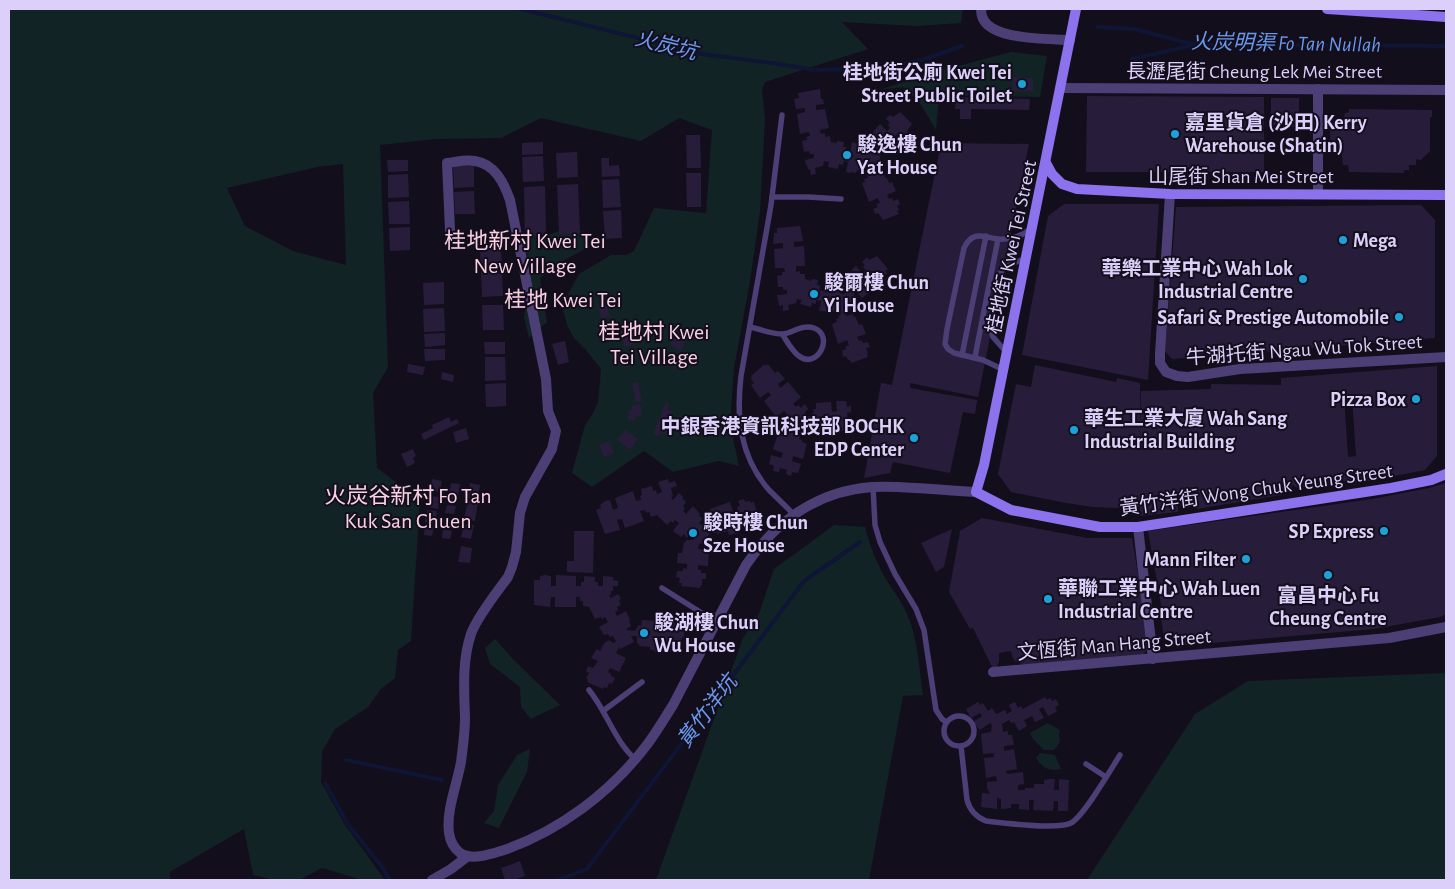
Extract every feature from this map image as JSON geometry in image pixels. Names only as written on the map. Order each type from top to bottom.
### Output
[{"type":"street","points":[[980,9],[984,21],[991,28],[999,31],[1026,37],[1070,40]]},
{"type":"street","name":"桂地街 Kwei Tei Street","points":[[976,492],[984,465],[1008,352],[1076,9]]},
{"type":"street","points":[[1326,9],[1446,17]]},
{"type":"street","name":"長瀝尾街 Cheung Lek Mei Street","points":[[1061,88],[1446,90]]},
{"type":"street","points":[[1318,89],[1318,194]]},
{"type":"street","points":[[432,880],[468,856],[459,852],[452,843],[449,833],[450,814],[461,763],[464,735],[463,682],[467,653],[471,634],[508,577],[516,552],[520,513],[525,497],[552,449],[556,432],[548,411],[546,379],[510,200],[504,183],[491,168],[476,161],[447,163],[450,230]]},
{"type":"street","name":"山尾街 Shan Mei Street","points":[[1046,163],[1052,174],[1062,184],[1077,189],[1170,194],[1446,194]]},
{"type":"street","name":"牛湖托街 Ngau Wu Tok Street","points":[[1170,194],[1160,354],[1160,363],[1166,372],[1188,377],[1240,369],[1446,357]]},
{"type":"street","name":"黃竹洋街 Wong Chuk Yeung Street","points":[[468,856],[488,856],[517,845],[553,827],[592,800],[611,784],[635,759],[660,726],[673,705],[746,565],[757,549],[784,521],[817,501],[854,489],[890,486],[976,492],[1011,510],[1100,527],[1138,527],[1391,488],[1431,480],[1446,474]]},
{"type":"street","points":[[1138,527],[1153,659]]},
{"type":"street","name":"文恆街 Man Hang Street","points":[[993,672],[1389,638],[1446,627]]},
{"type":"lane","points":[[782,115],[772,197],[738,398],[743,442],[751,462],[768,488],[794,514]]},
{"type":"lane","points":[[772,197],[841,199]]},
{"type":"lane","points":[[1004,370],[975,357],[954,353],[948,349],[945,344],[947,328],[967,241],[972,237],[979,236],[998,239],[1016,237],[1026,233],[1033,227]]},
{"type":"lane","points":[[962,355],[986,236]]},
{"type":"lane","points":[[975,357],[998,239]]},
{"type":"lane","points":[[1008,352],[993,337],[990,327],[1001,272],[1006,266],[1027,258]]},
{"type":"lane","points":[[750,327],[782,334],[803,328],[814,328],[823,337],[823,348],[813,358],[806,359],[797,354],[782,334]]},
{"type":"lane","points":[[873,487],[875,525],[880,542],[895,574],[916,609],[924,630],[935,704],[938,714],[946,722]]},
{"type":"lane","points":[[662,588],[716,622]]},
{"type":"lane","points":[[603,710],[642,682]]},
{"type":"lane","points":[[589,690],[598,701],[618,740],[635,759]]},
{"type":"lane","points":[[959,716],[964,717],[971,723],[974,732],[966,744],[961,746],[956,746],[947,741],[944,732],[946,722],[959,716]]},
{"type":"lane","points":[[961,746],[967,800],[976,816],[986,821],[1057,827],[1071,823],[1080,815],[1120,755]]},
{"type":"lane","points":[[1086,764],[1106,777]]},
{"type":"shaded area","points":[[9,9],[963,9],[961,23],[916,26],[842,22],[868,49],[765,82],[762,91],[765,119],[760,211],[750,281],[734,368],[730,425],[739,466],[719,461],[673,472],[644,451],[592,487],[572,473],[585,425],[598,402],[601,369],[574,338],[567,325],[563,310],[569,292],[579,274],[611,255],[626,255],[634,251],[654,208],[706,213],[712,130],[679,118],[641,141],[541,118],[501,138],[435,139],[380,145],[388,367],[373,393],[377,468],[420,500],[411,641],[398,650],[395,678],[381,689],[368,707],[335,729],[322,752],[321,782],[345,825],[385,880],[362,880],[322,868],[299,880],[275,880],[253,875],[244,829],[170,872],[170,880],[9,880]],"holes":[[[343,164],[346,265],[293,251],[245,226],[227,188],[317,167]]]},
{"type":"shaded area","points":[[1011,52],[1047,56],[1040,97],[939,95],[936,130],[921,105],[903,87],[879,90],[939,71]]},
{"type":"shaded area","points":[[564,229],[586,232],[587,248],[555,265],[540,278],[547,322],[529,338],[524,318],[529,267],[525,242],[521,232],[530,231],[551,234]]},
{"type":"shaded area","points":[[834,525],[865,527],[880,568],[903,605],[911,624],[918,654],[923,695],[903,696],[869,880],[656,880],[743,638],[759,614],[774,569]]},
{"type":"shaded area","points":[[495,639],[560,705],[531,719],[521,707],[520,687],[490,664],[485,648]]},
{"type":"shaded area","points":[[1446,673],[1446,880],[1087,880],[1195,714],[1248,681]]},
{"type":"shaded area","points":[[1048,723],[1060,730],[1060,742],[1054,750],[1044,750],[1030,733]]},
{"type":"shaded area","points":[[530,749],[527,772],[499,828],[484,823],[494,811],[498,785],[517,755]]},
{"type":"shaded area","points":[[1040,753],[1055,755],[1061,769],[1053,770],[1044,767],[1036,758]]},
{"type":"building","name":"桂地街公廁 Kwei Tei Street Public Toilet","points":[[1012,77],[1033,78],[1033,91],[1012,91]]},
{"type":"building","name":"駿逸樓 Chun Yat House","points":[[820,89],[821,99],[823,99],[824,104],[816,105],[816,110],[825,109],[829,128],[820,130],[821,134],[825,133],[825,137],[830,136],[831,142],[844,142],[843,147],[846,147],[846,151],[850,152],[852,142],[862,145],[861,148],[867,149],[866,153],[873,151],[868,146],[875,134],[873,132],[880,124],[887,131],[890,128],[888,125],[890,123],[886,119],[890,115],[893,117],[900,112],[912,124],[907,131],[910,134],[906,138],[902,135],[900,137],[897,134],[894,138],[900,144],[890,155],[882,148],[877,153],[881,154],[877,170],[873,169],[875,174],[881,172],[889,183],[892,182],[896,191],[887,195],[893,201],[898,199],[900,204],[897,206],[899,210],[897,211],[899,214],[883,220],[878,213],[875,214],[873,209],[878,207],[876,204],[880,203],[878,198],[869,202],[862,183],[865,182],[864,179],[868,178],[868,168],[863,167],[862,171],[857,170],[856,173],[851,173],[846,172],[848,162],[844,161],[843,165],[839,164],[838,169],[828,167],[829,162],[824,161],[823,166],[815,168],[816,174],[811,175],[805,160],[814,158],[814,154],[810,154],[809,151],[804,152],[802,141],[807,140],[806,137],[810,136],[809,132],[800,134],[797,114],[805,112],[805,108],[796,109],[794,99],[799,98],[798,93]]},
{"type":"building","name":"嘉里貨倉 (沙田) Kerry Warehouse (Shatin)","points":[[1087,96],[1264,97],[1264,172],[1086,172]]},
{"type":"building","points":[[956,97],[1030,99],[1029,110],[971,109],[971,119],[960,119],[960,109],[955,109]]},
{"type":"building","points":[[1271,98],[1299,98],[1299,127],[1271,125]]},
{"type":"building","points":[[1349,109],[1432,110],[1432,117],[1430,117],[1430,151],[1421,160],[1416,159],[1416,165],[1409,165],[1409,170],[1404,170],[1404,173],[1349,172],[1348,165],[1343,165],[1342,155],[1331,154],[1330,128],[1334,128],[1335,123],[1339,122],[1340,118],[1344,118],[1345,113],[1349,112]]},
{"type":"building","points":[[686,135],[700,135],[701,168],[687,168]]},
{"type":"building","points":[[543,142],[543,154],[522,155],[522,143]]},
{"type":"building","points":[[941,143],[1029,144],[978,397],[910,383],[910,388],[977,400],[975,414],[963,412],[950,473],[893,462],[890,473],[864,478],[881,383],[892,385]]},
{"type":"building","points":[[577,152],[578,177],[557,178],[556,153]]},
{"type":"building","points":[[543,156],[544,181],[523,182],[522,157]]},
{"type":"building","points":[[601,158],[609,158],[609,166],[619,165],[620,176],[602,177]]},
{"type":"building","points":[[387,160],[408,160],[408,171],[388,172]]},
{"type":"building","points":[[453,166],[474,166],[474,187],[454,188]]},
{"type":"building","points":[[686,173],[701,173],[701,207],[687,207]]},
{"type":"building","points":[[408,174],[409,197],[388,198],[388,175]]},
{"type":"building","points":[[619,179],[621,207],[603,208],[602,180]]},
{"type":"building","points":[[578,184],[580,233],[559,234],[557,185]]},
{"type":"building","points":[[545,186],[546,235],[525,236],[524,187]]},
{"type":"building","points":[[474,191],[475,214],[455,214],[454,192]]},
{"type":"building","points":[[409,201],[410,224],[389,224],[388,202]]},
{"type":"building","points":[[1064,204],[1159,204],[1148,380],[1022,355],[1048,216]]},
{"type":"building","name":"華樂工業中心 Wah Lok Industrial Centre","points":[[1421,205],[1435,220],[1435,338],[1172,359],[1165,351],[1176,207]]},
{"type":"building","points":[[621,210],[622,238],[605,239],[603,211]]},
{"type":"building","name":"駿爾樓 Chun Yi House","points":[[800,226],[803,241],[794,242],[794,247],[804,246],[805,266],[796,266],[796,272],[800,271],[800,274],[805,274],[805,279],[811,281],[813,279],[818,280],[819,290],[824,291],[826,281],[836,284],[835,289],[840,290],[839,293],[844,294],[846,292],[842,287],[851,276],[848,274],[856,266],[862,273],[866,270],[862,262],[867,257],[869,260],[877,256],[888,269],[883,277],[886,279],[882,283],[878,279],[876,281],[872,278],[869,281],[875,288],[862,298],[855,290],[850,311],[844,310],[846,316],[853,314],[859,325],[862,324],[866,334],[857,337],[863,343],[868,342],[870,347],[866,348],[868,357],[851,363],[846,356],[843,357],[842,351],[849,345],[847,340],[838,344],[832,324],[837,322],[836,319],[841,315],[839,308],[835,307],[834,312],[819,311],[821,301],[816,300],[816,304],[812,303],[811,307],[800,304],[802,300],[797,299],[796,303],[788,305],[789,310],[783,311],[783,305],[779,306],[777,295],[787,294],[787,290],[783,290],[783,287],[778,287],[777,276],[785,272],[784,268],[775,268],[774,249],[783,248],[783,243],[773,244],[774,233],[777,233],[777,228]]},
{"type":"building","points":[[410,227],[410,250],[390,251],[389,228]]},
{"type":"building","points":[[501,247],[503,296],[482,297],[480,248]]},
{"type":"building","points":[[444,282],[444,304],[424,305],[423,283]]},
{"type":"building","points":[[606,303],[610,317],[601,319],[598,305]]},
{"type":"building","points":[[482,305],[503,305],[504,330],[483,330]]},
{"type":"building","points":[[444,308],[445,331],[424,332],[423,309]]},
{"type":"building","points":[[630,328],[635,343],[625,347],[620,332]]},
{"type":"building","points":[[445,333],[445,345],[425,347],[424,334]]},
{"type":"building","points":[[676,335],[686,340],[681,351],[670,345]]},
{"type":"building","points":[[565,341],[569,362],[558,365],[552,344]]},
{"type":"building","points":[[484,342],[505,342],[505,354],[485,354]]},
{"type":"building","points":[[424,349],[445,349],[445,360],[425,361]]},
{"type":"building","points":[[485,357],[505,357],[506,380],[485,381]]},
{"type":"building","points":[[408,364],[425,367],[423,375],[407,372]]},
{"type":"building","points":[[765,364],[766,366],[768,364],[775,373],[778,371],[785,379],[778,384],[780,388],[788,382],[801,397],[793,404],[801,408],[805,404],[808,409],[805,412],[806,416],[811,416],[814,413],[813,409],[816,409],[816,403],[831,402],[832,412],[837,411],[836,401],[846,401],[847,407],[851,406],[851,412],[847,413],[848,420],[853,419],[853,425],[849,425],[849,430],[838,432],[837,422],[833,423],[834,433],[818,433],[817,425],[813,425],[802,436],[799,433],[797,435],[800,436],[799,439],[802,442],[807,444],[803,459],[793,456],[792,461],[801,464],[798,473],[792,472],[791,476],[786,474],[787,470],[780,468],[779,472],[773,471],[774,466],[769,464],[771,455],[781,458],[783,453],[773,449],[778,434],[783,436],[786,429],[789,430],[789,424],[785,427],[781,423],[787,414],[784,411],[776,417],[764,401],[771,395],[768,392],[760,398],[751,385],[754,383],[751,376]]},
{"type":"building","points":[[1035,365],[1116,382],[1117,378],[1140,383],[1141,450],[1141,391],[1211,389],[1211,384],[1281,385],[1281,378],[1437,366],[1437,456],[1425,470],[1369,481],[1347,483],[1347,481],[1339,481],[1339,484],[1295,487],[1292,485],[1291,491],[1288,492],[1285,486],[1281,486],[1281,495],[1197,509],[1197,503],[1178,502],[1178,512],[1140,516],[1140,507],[1093,507],[1011,492],[998,474],[1016,384],[1031,387]],"holes":[[[1352,396],[1356,456],[1348,457],[1344,397]]]},
{"type":"building","points":[[442,372],[454,375],[453,382],[441,379]]},
{"type":"building","points":[[638,382],[642,401],[636,402],[632,383]]},
{"type":"building","points":[[506,383],[506,406],[486,407],[485,384]]},
{"type":"building","points":[[666,402],[669,404],[667,410],[672,411],[671,425],[665,434],[660,433],[658,436],[653,434]]},
{"type":"building","points":[[640,404],[642,416],[628,421],[629,410],[633,410],[632,405]]},
{"type":"building","points":[[449,417],[451,422],[457,419],[459,423],[424,440],[421,434],[433,428],[432,425]]},
{"type":"building","points":[[466,428],[469,439],[456,443],[453,432]]},
{"type":"building","points":[[625,430],[638,439],[630,450],[617,440]]},
{"type":"building","points":[[609,441],[614,453],[604,457],[599,445]]},
{"type":"building","points":[[413,449],[416,456],[413,458],[415,463],[407,467],[401,454]]},
{"type":"building","points":[[432,479],[442,481],[440,492],[430,490]]},
{"type":"building","name":"駿時樓 Chun Sze House","points":[[668,479],[669,483],[675,481],[677,486],[671,488],[673,496],[671,498],[673,500],[679,493],[686,502],[683,506],[685,509],[683,511],[686,514],[693,506],[700,514],[702,519],[699,523],[701,525],[709,522],[709,515],[712,515],[710,509],[730,502],[733,512],[738,510],[737,507],[740,506],[738,501],[744,499],[745,502],[754,502],[759,519],[752,524],[753,527],[747,529],[745,524],[742,525],[741,521],[737,523],[740,532],[729,535],[728,531],[714,533],[712,526],[706,528],[711,532],[701,544],[699,543],[698,549],[709,550],[708,566],[698,565],[698,570],[701,570],[701,573],[706,573],[706,579],[702,579],[702,586],[700,585],[700,588],[681,586],[682,583],[679,583],[680,578],[676,577],[677,571],[683,571],[683,568],[687,569],[687,564],[677,563],[678,553],[682,553],[686,540],[693,540],[694,537],[690,534],[687,538],[684,534],[681,537],[673,531],[679,523],[675,520],[667,525],[657,515],[651,517],[649,512],[646,513],[645,510],[640,511],[644,521],[625,528],[622,519],[617,520],[620,530],[605,534],[596,510],[601,508],[600,505],[605,501],[610,500],[613,510],[618,508],[615,498],[633,491],[636,501],[641,500],[641,489],[652,486],[653,491],[656,490],[657,494],[662,492],[658,482]]},
{"type":"building","points":[[451,483],[460,484],[457,503],[448,502]]},
{"type":"building","points":[[470,483],[480,485],[478,498],[468,497]]},
{"type":"building","points":[[1446,483],[1446,614],[1440,617],[1374,629],[1177,646],[1164,638],[1161,618],[1163,615],[1148,531],[1372,499]]},
{"type":"building","points":[[429,496],[440,497],[438,509],[428,507]]},
{"type":"building","points":[[468,500],[478,502],[475,521],[464,519]]},
{"type":"building","points":[[447,505],[456,506],[454,514],[445,513]]},
{"type":"building","points":[[427,510],[437,511],[435,524],[425,522]]},
{"type":"building","points":[[445,517],[454,518],[453,526],[443,525]]},
{"type":"building","name":"華聯工業中心 Wah Luen Industrial Centre","points":[[982,518],[1088,538],[1132,538],[1150,645],[1141,658],[1028,667],[1015,661],[1011,651],[999,653],[997,667],[993,669],[973,628],[970,629],[949,592],[960,531]]},
{"type":"building","points":[[464,524],[474,525],[471,539],[461,537]]},
{"type":"building","points":[[425,525],[434,526],[432,536],[424,535]]},
{"type":"building","points":[[443,529],[452,531],[450,539],[442,538]]},
{"type":"building","points":[[952,529],[944,567],[936,572],[921,543]]},
{"type":"building","points":[[574,531],[594,531],[593,573],[567,572],[567,561],[574,561]]},
{"type":"building","points":[[461,546],[472,548],[470,563],[458,562]]},
{"type":"building","name":"駿湖樓 Chun Wu House","points":[[556,575],[576,576],[576,586],[581,586],[581,582],[584,582],[584,576],[595,577],[595,582],[598,582],[598,586],[603,586],[603,576],[613,577],[613,580],[618,581],[618,586],[613,586],[613,591],[611,591],[609,596],[611,598],[618,594],[621,599],[619,600],[621,605],[617,607],[618,610],[615,612],[617,616],[626,611],[631,626],[627,630],[635,631],[638,625],[641,626],[642,620],[663,621],[662,631],[667,631],[667,628],[670,627],[670,622],[677,622],[676,626],[682,626],[682,629],[684,629],[684,636],[681,640],[676,640],[675,652],[668,652],[669,646],[665,646],[666,642],[661,642],[660,652],[655,652],[650,650],[650,647],[639,646],[637,636],[631,636],[634,642],[620,649],[619,647],[616,653],[626,658],[619,672],[610,668],[608,672],[615,678],[612,684],[609,683],[607,688],[604,687],[603,689],[587,682],[588,679],[586,678],[589,673],[586,671],[588,666],[593,668],[598,661],[591,658],[597,649],[600,651],[608,640],[614,643],[616,641],[613,636],[604,635],[599,627],[608,622],[605,617],[595,619],[589,607],[583,606],[583,601],[580,601],[580,597],[576,597],[576,607],[555,607],[555,597],[551,597],[550,607],[534,605],[534,580],[540,580],[540,576],[551,576],[551,586],[556,586]]},
{"type":"building","points":[[1045,697],[1047,700],[1050,698],[1052,701],[1056,699],[1059,705],[1055,707],[1057,711],[1048,716],[1043,707],[1039,709],[1044,718],[1035,722],[1032,716],[1024,720],[1027,726],[1019,731],[1014,722],[1011,723],[1009,720],[1002,724],[1003,732],[1008,731],[1008,735],[1012,735],[1014,745],[1004,746],[1004,751],[1014,749],[1017,769],[1006,771],[1007,774],[1023,772],[1024,784],[1018,785],[1018,790],[1034,788],[1034,784],[1044,784],[1044,780],[1055,779],[1054,790],[1059,790],[1059,779],[1069,780],[1068,811],[1058,811],[1058,801],[1054,801],[1053,811],[1033,810],[1034,800],[1029,800],[1029,810],[1019,809],[1019,804],[1011,804],[1011,808],[1001,809],[1001,799],[997,798],[997,809],[981,807],[982,793],[990,794],[987,782],[997,781],[996,776],[986,778],[984,758],[994,757],[994,753],[983,754],[981,734],[991,732],[992,725],[990,723],[980,730],[973,722],[982,716],[980,713],[971,718],[966,709],[978,702],[980,705],[983,703],[988,711],[992,708],[996,714],[1005,710],[1007,714],[1012,711],[1009,705],[1015,702],[1018,708],[1021,706],[1023,709]]},
{"type":"building","points":[[520,861],[525,876],[514,880],[505,880],[501,868]]},
{"type":"waterway","name":"火炭坑","points":[[521,9],[702,54],[814,70],[882,68],[922,60],[962,46]]},
{"type":"waterway","name":"火炭明渠 Fo Tan Nullah","points":[[1097,27],[1135,29],[1195,45],[1446,46]]},
{"type":"waterway","points":[[1132,59],[1194,45]]},
{"type":"waterway","name":"黃竹洋坑","points":[[558,880],[587,869],[804,581],[860,542]]},
{"type":"waterway","points":[[346,760],[442,780]]},
{"type":"waterway","points":[[325,783],[349,826],[380,864],[390,880]]},
{"type":"place","name":"桂地街公廁 Kwei Tei Street Public Toilet","points":[[1022,84]]},
{"type":"place","name":"嘉里貨倉 (沙田) Kerry Warehouse (Shatin)","points":[[1175,134]]},
{"type":"place","name":"駿逸樓 Chun Yat House","points":[[847,155]]},
{"type":"place","name":"Mega","points":[[1343,240]]},
{"type":"place","name":"華樂工業中心 Wah Lok Industrial Centre","points":[[1303,279]]},
{"type":"place","name":"駿爾樓 Chun Yi House","points":[[814,294]]},
{"type":"place","name":"Safari & Prestige Automobile","points":[[1399,317]]},
{"type":"place","name":"Pizza Box","points":[[1416,399]]},
{"type":"place","name":"華生工業大廈 Wah Sang Industrial Building","points":[[1074,430]]},
{"type":"place","name":"中銀香港資訊科技部 BOCHK EDP Center","points":[[914,438]]},
{"type":"place","name":"SP Express","points":[[1384,531]]},
{"type":"place","name":"駿時樓 Chun Sze House","points":[[693,533]]},
{"type":"place","name":"Mann Filter","points":[[1246,559]]},
{"type":"place","name":"富昌中心 Fu Cheung Centre","points":[[1328,575]]},
{"type":"place","name":"華聯工業中心 Wah Luen Industrial Centre","points":[[1048,599]]},
{"type":"place","name":"駿湖樓 Chun Wu House","points":[[644,633]]},
{"type":"district","name":"桂地新村 Kwei Tei New Village","points":[[525,252]]},
{"type":"district","name":"桂地 Kwei Tei","points":[[563,299]]},
{"type":"district","name":"桂地村 Kwei Tei Village","points":[[654,344]]},
{"type":"district","name":"火炭谷新村 Fo Tan Kuk San Chuen","points":[[408,508]]}]
